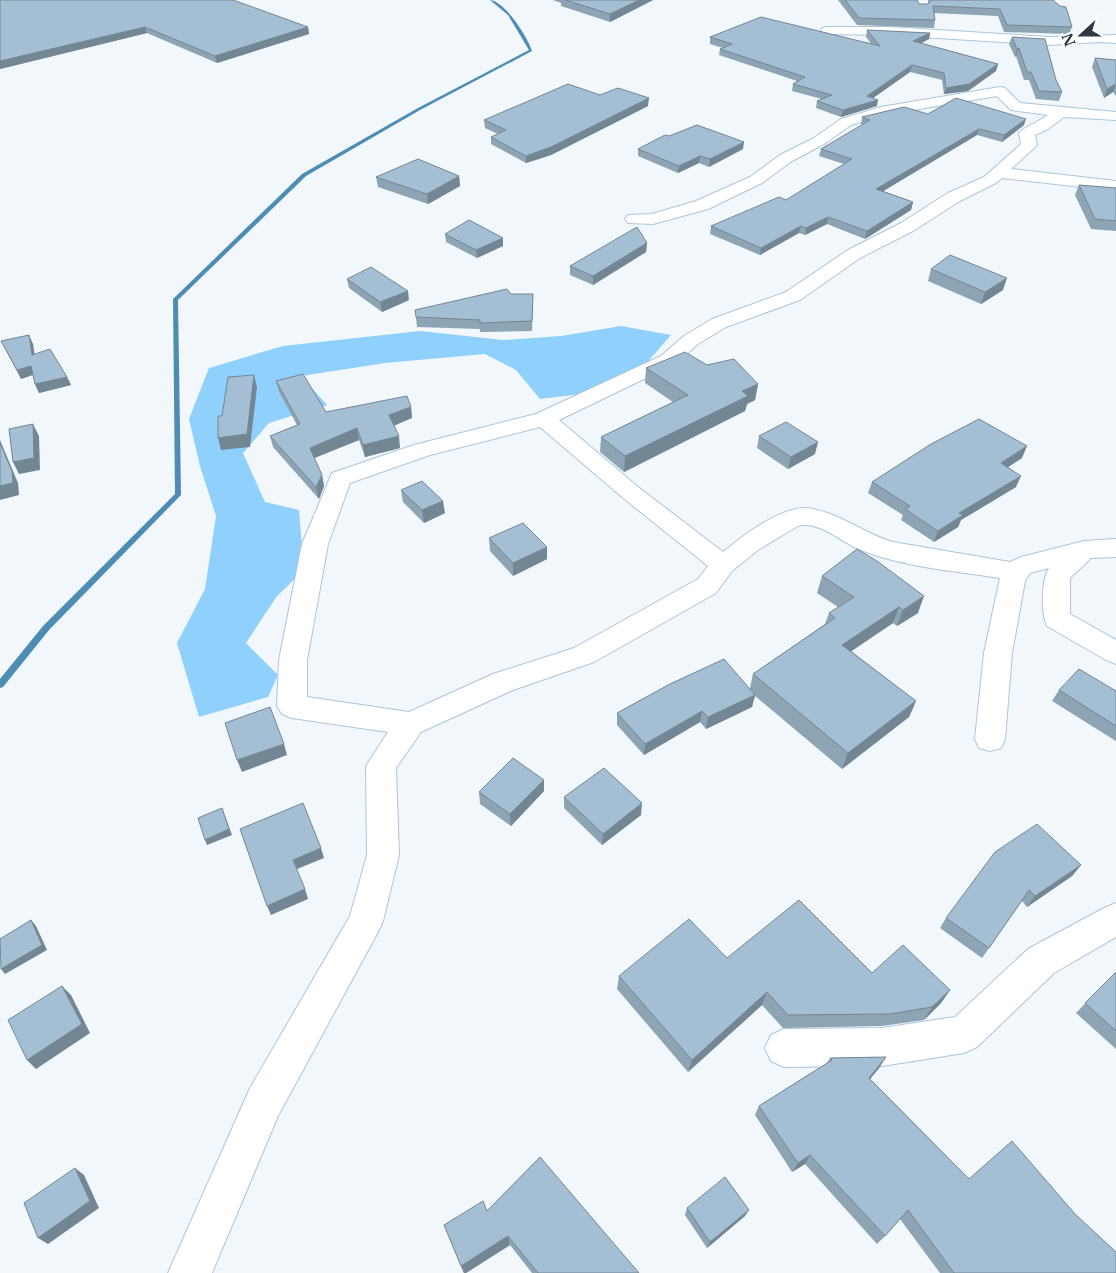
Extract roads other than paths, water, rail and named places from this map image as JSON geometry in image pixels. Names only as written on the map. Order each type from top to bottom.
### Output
[{"type":"street","points":[[827,31],[889,31],[1048,41],[1116,39]]},
{"type":"street","points":[[634,219],[653,218],[702,205],[756,180],[786,158],[820,141],[846,122],[881,111],[1000,91],[1016,107],[1116,116]]},
{"type":"street","points":[[411,724],[292,706],[293,660],[316,544],[340,478],[422,450],[544,419],[668,360],[691,340],[719,323],[793,296],[854,254],[907,227],[954,197],[990,180],[1029,145],[1027,133],[1043,126],[1061,112]]},
{"type":"street","points":[[999,173],[1116,186]]},
{"type":"street","points":[[544,419],[630,492],[723,565]]},
{"type":"street","points":[[190,1273],[264,1102],[366,921],[383,855],[381,766],[411,724],[503,682],[584,655],[707,586],[723,565],[749,544],[789,520],[804,516],[822,520],[869,544],[892,551],[1016,572]]},
{"type":"street","points":[[990,739],[998,653],[1012,580],[1016,572],[1021,566],[1084,550],[1116,548]]},
{"type":"street","points":[[1084,550],[1057,575],[1057,619],[1116,652]]},
{"type":"street","points":[[784,1048],[882,1047],[964,1034],[1041,961],[1116,919]]},
{"type":"waterway","points":[[0,685],[46,628],[178,495],[175,300],[304,175],[419,109],[531,50],[509,14],[492,0]]}]
